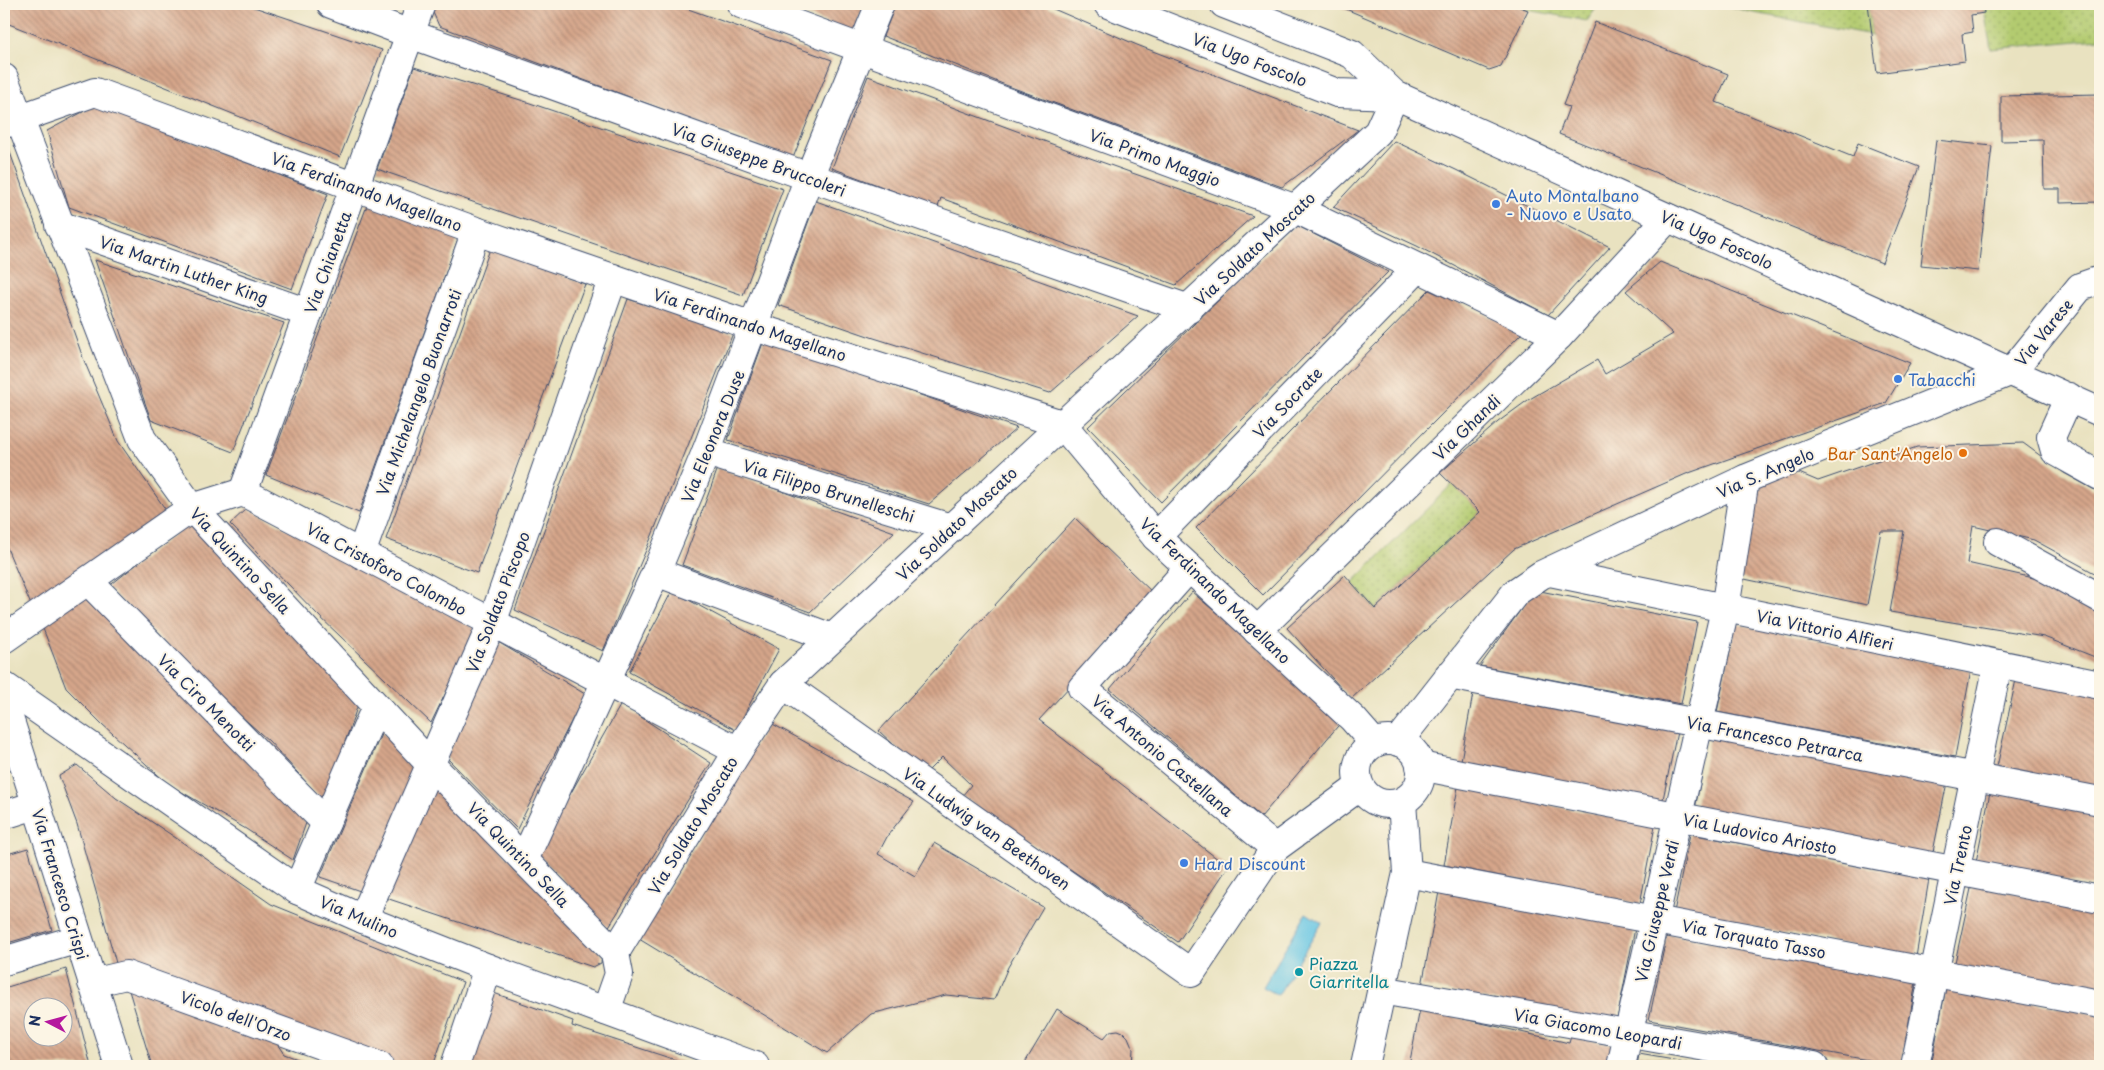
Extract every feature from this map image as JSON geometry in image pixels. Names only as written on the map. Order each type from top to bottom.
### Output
[{"type":"street","name":"Via Giuseppe Bruccoleri","points":[[331,4],[810,177],[1189,309]]},
{"type":"street","name":"Via Chianetta","points":[[244,492],[420,4]]},
{"type":"street","name":"Via Primo Maggio","points":[[740,4],[1296,209],[1559,336]]},
{"type":"street","name":"Via Eleonora Duse","points":[[524,860],[607,682],[656,572],[706,452],[755,327],[810,177],[880,4]]},
{"type":"street","name":"Via Ugo Foscolo","points":[[1108,4],[1338,94],[1395,95]]},
{"type":"street","name":"Via Ugo Foscolo","points":[[1224,4],[1352,54],[1395,95],[2012,370],[2100,412]]},
{"type":"street","name":"Via Quintino Sella","points":[[4,78],[12,122],[59,225],[142,439],[192,508],[430,764],[615,953]]},
{"type":"street","name":"Via Ferdinando Magellano","points":[[12,122],[95,92],[476,230],[755,327],[1062,424],[1156,537],[1353,719],[1386,742]]},
{"type":"street","name":"Via Soldato Moscato","points":[[615,953],[738,751],[783,684],[1378,132],[1395,95]]},
{"type":"street","name":"Via Ghandi","points":[[1257,631],[1559,336],[1668,218]]},
{"type":"street","name":"Via Martin Luther King","points":[[59,225],[308,313]]},
{"type":"street","name":"Via Michelangelo Buonarroti","points":[[361,554],[476,230]]},
{"type":"street","name":"Via Socrate","points":[[1156,537],[1418,268]]},
{"type":"street","name":"Via Soldato Piscopo","points":[[363,918],[492,623],[613,278]]},
{"type":"street","name":"Via Varese","points":[[2012,370],[2080,287],[2100,280]]},
{"type":"street","name":"Via S. Angelo","points":[[1386,742],[1449,675],[1516,592],[1531,581],[1745,479],[2012,370]]},
{"type":"street","points":[[2069,398],[2050,437],[2055,451],[2100,476]]},
{"type":"street","name":"Via Filippo Brunelleschi","points":[[706,452],[951,528]]},
{"type":"street","name":"Via Giuseppe Verdi","points":[[1621,1066],[1725,609],[1745,479]]},
{"type":"street","points":[[4,639],[192,508],[244,492]]},
{"type":"street","name":"Via Cristoforo Colombo","points":[[244,492],[738,751]]},
{"type":"street","points":[[1998,542],[2100,598]]},
{"type":"street","name":"Via Antonio Castellana","points":[[1189,568],[1082,688],[1275,848]]},
{"type":"street","points":[[656,572],[832,638]]},
{"type":"street","name":"Via Vittorio Alfieri","points":[[1550,572],[2100,685]]},
{"type":"street","name":"Via Ciro Menotti","points":[[88,581],[326,823]]},
{"type":"street","name":"Via Trento","points":[[1915,1066],[1998,664]]},
{"type":"street","name":"Via Francesco Petrarca","points":[[1449,675],[2100,801]]},
{"type":"street","name":"Via Ludwig van Beethoven","points":[[783,684],[1191,973],[1275,848]]},
{"type":"street","name":"Via Mulino","points":[[4,686],[297,890],[488,968],[755,1066]]},
{"type":"street","name":"Via Francesco Crispi","points":[[4,702],[118,1066]]},
{"type":"street","points":[[297,890],[376,706]]},
{"type":"street","points":[[1386,742],[1409,747],[1416,756],[1420,766],[1420,781],[1414,793],[1402,802],[1386,805],[1370,800],[1359,787],[1356,770],[1361,754],[1386,742]]},
{"type":"street","name":"Via Ludovico Ariosto","points":[[1420,766],[2100,899]]},
{"type":"street","points":[[1275,848],[1359,787]]},
{"type":"street","points":[[1365,1066],[1407,873],[1402,802]]},
{"type":"street","points":[[4,815],[36,805]]},
{"type":"street","name":"Via Torquato Tasso","points":[[1407,873],[2100,1004]]},
{"type":"street","points":[[4,961],[78,938]]},
{"type":"street","points":[[606,1012],[619,974],[615,953]]},
{"type":"street","points":[[455,1066],[488,968]]},
{"type":"street","name":"Vicolo dell'Orzo","points":[[92,983],[126,975],[379,1066]]},
{"type":"street","name":"Via Giacomo Leopardi","points":[[1381,990],[1814,1066]]},
{"type":"green space","points":[[1513,4],[1599,4],[1587,21],[1528,10]]},
{"type":"green space","points":[[1723,4],[1868,4],[1872,35],[1749,12]]},
{"type":"green space","points":[[1983,4],[2100,4],[2100,39],[1991,49]]},
{"type":"green space","points":[[1452,484],[1480,512],[1375,609],[1352,583]]},
{"type":"water","points":[[1306,913],[1322,923],[1278,995],[1263,987]]},
{"type":"building","points":[[4,4],[245,4],[382,50],[340,157],[4,22]]},
{"type":"building","points":[[381,4],[399,4],[397,10]]},
{"type":"building","points":[[435,4],[674,4],[832,60],[793,158],[439,26],[432,10]]},
{"type":"building","points":[[781,4],[865,4],[853,33]]},
{"type":"building","points":[[896,4],[1042,4],[1137,45],[1358,130],[1282,187],[1008,86],[883,36]]},
{"type":"building","points":[[1334,4],[1513,4],[1528,10],[1501,66],[1489,70]]},
{"type":"building","points":[[1868,4],[1983,4],[1984,13],[1971,15],[1973,32],[1962,34],[1965,61],[1877,73]]},
{"type":"building","points":[[1595,22],[1728,74],[1716,102],[1853,157],[1858,143],[1919,167],[1882,263],[1559,134],[1569,107],[1563,105]]},
{"type":"building","points":[[414,67],[527,102],[783,189],[743,295],[377,169]]},
{"type":"building","points":[[868,76],[1253,216],[1176,285],[941,198],[938,207],[891,190],[832,168]]},
{"type":"building","points":[[2100,94],[2100,202],[2060,203],[2060,189],[2044,189],[2043,140],[2001,141],[2001,96]]},
{"type":"building","points":[[94,106],[210,148],[328,194],[292,289],[69,207],[47,131]]},
{"type":"building","points":[[1936,140],[1992,146],[1978,271],[1921,265]]},
{"type":"building","points":[[1394,141],[1610,247],[1548,315],[1417,246],[1333,207]]},
{"type":"building","points":[[7,144],[83,358],[118,441],[168,513],[34,612],[4,541],[4,145]]},
{"type":"building","points":[[816,201],[1138,316],[1050,393],[874,338],[778,305]]},
{"type":"building","points":[[368,203],[459,236],[359,513],[266,475]]},
{"type":"building","points":[[1296,225],[1388,272],[1161,502],[1088,427]]},
{"type":"building","points":[[490,249],[585,284],[477,573],[386,539]]},
{"type":"building","points":[[95,260],[284,323],[233,452],[151,420]]},
{"type":"building","points":[[1660,262],[1910,363],[1886,403],[1686,474],[1514,549],[1351,699],[1287,628],[1345,575],[1375,609],[1480,512],[1440,473],[1498,422],[1528,400],[1597,360],[1605,374],[1673,334],[1626,291]]},
{"type":"building","points":[[1429,290],[1523,332],[1263,595],[1196,528]]},
{"type":"building","points":[[628,299],[733,333],[649,543],[603,651],[515,610]]},
{"type":"building","points":[[764,340],[1017,428],[929,504],[728,440]]},
{"type":"building","points":[[2023,443],[2064,473],[2100,493],[2100,576],[2034,540],[1973,526],[1967,563],[2038,579],[2100,607],[2100,659],[2044,637],[1890,612],[1904,531],[1881,531],[1867,605],[1735,577],[1753,479],[1792,470],[1818,481],[1917,447]]},
{"type":"building","points":[[718,468],[894,532],[810,612],[682,565]]},
{"type":"building","points":[[247,508],[477,629],[431,723],[318,615],[230,524]]},
{"type":"building","points":[[1075,518],[1154,594],[1039,720],[1228,867],[1178,942],[962,796],[971,785],[942,757],[925,774],[879,731]]},
{"type":"building","points":[[189,523],[361,696],[324,802],[269,741],[222,699],[108,587]]},
{"type":"building","points":[[88,589],[306,823],[293,860],[246,829],[168,784],[102,724],[66,688],[42,626]]},
{"type":"building","points":[[1535,590],[1697,622],[1681,704],[1480,666]]},
{"type":"building","points":[[672,591],[779,649],[736,730],[629,672]]},
{"type":"building","points":[[1192,592],[1343,720],[1261,817],[1110,689]]},
{"type":"building","points":[[1736,624],[1971,670],[1955,757],[1717,712]]},
{"type":"building","points":[[498,642],[585,694],[517,829],[446,757]]},
{"type":"building","points":[[2017,675],[2100,693],[2100,789],[1997,767]]},
{"type":"building","points":[[1474,688],[1678,727],[1662,804],[1460,766]]},
{"type":"building","points":[[621,704],[711,763],[608,928],[537,853]]},
{"type":"building","points":[[769,722],[914,802],[888,835],[878,854],[915,876],[934,843],[1043,907],[1008,967],[994,1000],[946,995],[871,1014],[827,1053],[639,939]]},
{"type":"building","points":[[382,732],[418,769],[366,893],[320,877]]},
{"type":"building","points":[[1710,733],[1947,782],[1932,857],[1695,809]]},
{"type":"building","points":[[77,765],[116,798],[271,904],[463,982],[433,1066],[396,1066],[116,963],[77,824],[59,776]]},
{"type":"building","points":[[435,781],[602,955],[601,963],[593,967],[386,898]]},
{"type":"building","points":[[4,784],[10,804],[4,806]]},
{"type":"building","points":[[1458,787],[1655,826],[1640,904],[1444,865]]},
{"type":"building","points":[[1991,787],[2100,809],[2100,888],[1976,862]]},
{"type":"building","points":[[1690,834],[1929,879],[1916,957],[1674,912]]},
{"type":"building","points":[[28,848],[52,930],[4,944],[4,855]]},
{"type":"building","points":[[1972,884],[2100,910],[2100,996],[1954,967]]},
{"type":"building","points":[[1440,886],[1636,923],[1616,1025],[1422,986]]},
{"type":"building","points":[[1667,934],[1916,982],[1901,1066],[1649,1020]]},
{"type":"building","points":[[66,969],[91,1066],[4,1066],[4,988]]},
{"type":"building","points":[[127,984],[275,1041],[284,1054],[317,1066],[152,1066]]},
{"type":"building","points":[[1946,987],[2100,1015],[2100,1066],[1931,1066]]},
{"type":"building","points":[[488,991],[573,1021],[572,1026],[694,1066],[464,1066]]},
{"type":"building","points":[[1057,1009],[1104,1038],[1110,1031],[1118,1030],[1123,1032],[1128,1037],[1133,1049],[1132,1066],[1023,1066]]},
{"type":"building","points":[[1420,1009],[1569,1043],[1571,1036],[1615,1046],[1610,1066],[1409,1066]]},
{"type":"building","points":[[1639,1054],[1703,1065],[1703,1066],[1637,1066]]},
{"type":"place","name":"Auto Montalbano - Nuovo e Usato","points":[[1496,204]]},
{"type":"place","name":"Tabacchi","points":[[1898,379]]},
{"type":"place","name":"Bar Sant'Angelo","points":[[1963,453]]},
{"type":"place","name":"Hard Discount","points":[[1184,863]]},
{"type":"place","name":"Piazza Giarritella","points":[[1299,972]]}]
